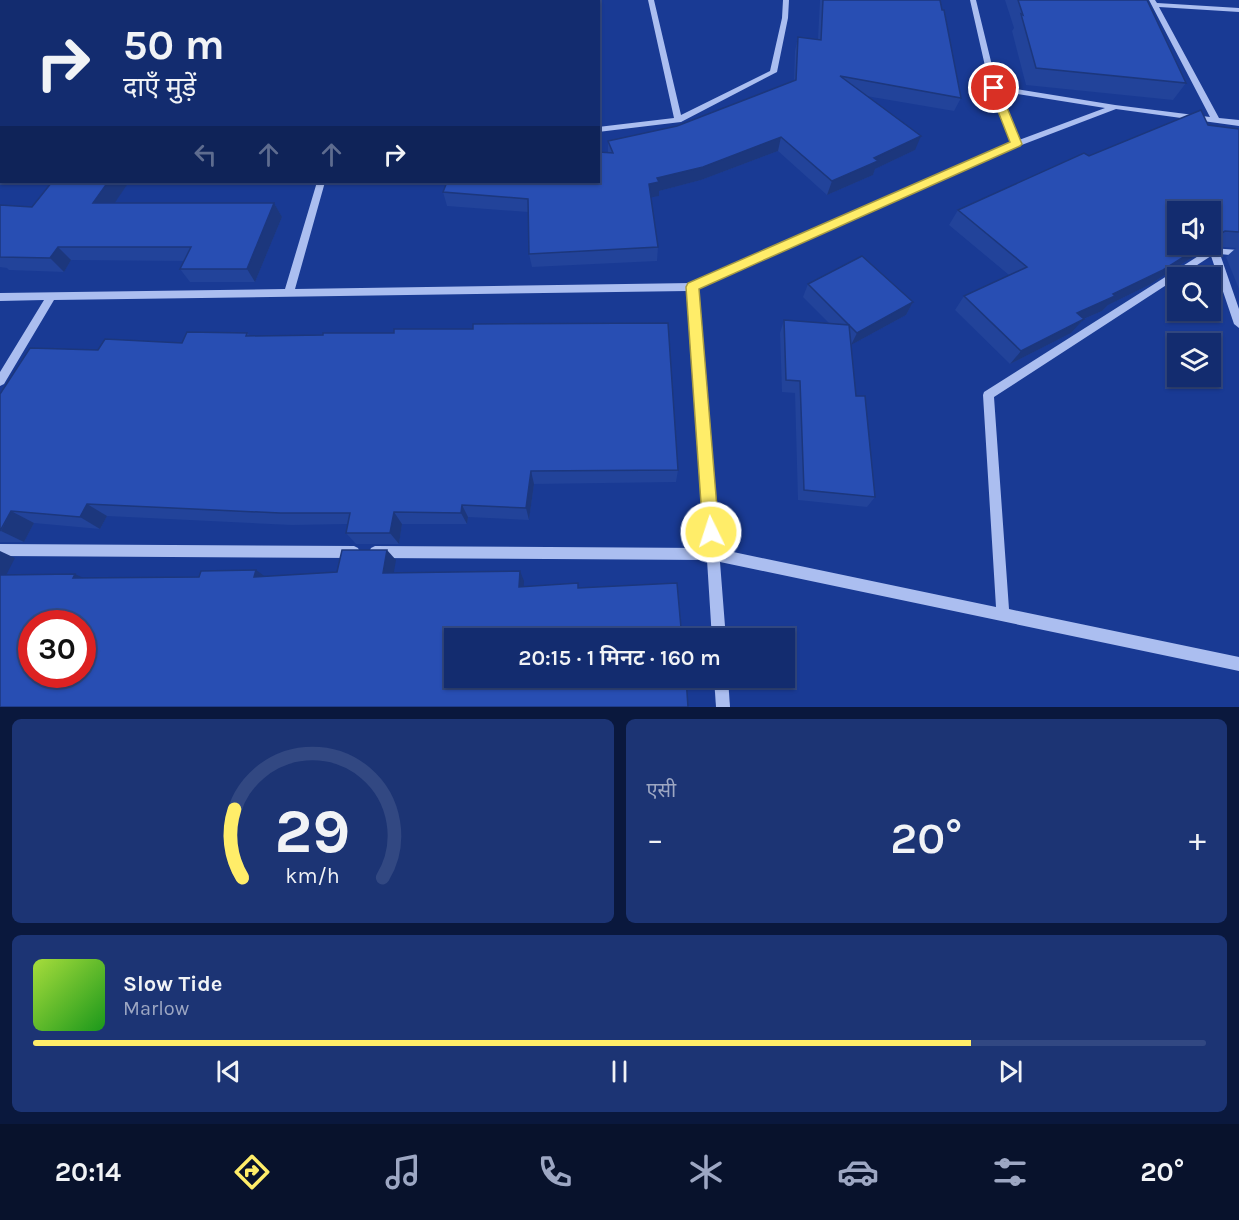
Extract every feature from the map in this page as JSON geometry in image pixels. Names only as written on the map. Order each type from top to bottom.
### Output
[{"type":"street","points":[[651,0],[678,120]]},
{"type":"street","points":[[600,130],[678,120],[773,72],[785,18],[786,0]]},
{"type":"street","points":[[973,0],[994,88],[1016,144]]},
{"type":"street","points":[[1154,3],[1239,10]]},
{"type":"street","points":[[1154,3],[1216,120]]},
{"type":"street","points":[[994,88],[1239,123]]},
{"type":"street","points":[[0,297],[693,287],[1016,144],[1115,107]]},
{"type":"street","points":[[289,293],[321,183]]},
{"type":"street","points":[[1221,251],[1239,253]]},
{"type":"street","points":[[1003,614],[988,395],[1206,255]]},
{"type":"street","points":[[1216,255],[1239,324]]},
{"type":"street","points":[[693,287],[718,628]]},
{"type":"street","points":[[0,381],[51,297]]},
{"type":"street","points":[[0,550],[713,554],[1239,664]]},
{"type":"street","points":[[722,688],[723,707]]},
{"type":"building","points":[[823,0],[940,0],[942,10],[944,10],[961,98],[840,76],[921,136],[874,158],[878,161],[832,181],[781,137],[703,167],[657,178],[659,182],[649,184],[658,247],[529,254],[528,199],[443,192],[447,183],[600,183],[600,152],[613,153],[608,141],[677,126],[796,80],[798,37],[821,40]]},
{"type":"building","points":[[1018,0],[1147,0],[1186,83],[1036,68]]},
{"type":"building","points":[[1201,110],[1208,125],[1239,129],[1239,232],[1225,231],[1221,233],[1221,201],[1167,201],[1167,255],[1187,255],[1163,270],[1113,294],[1115,296],[1077,313],[1084,319],[1021,351],[964,296],[1027,267],[958,210],[1084,153],[1089,156]]},
{"type":"building","points":[[51,183],[107,183],[93,203],[274,203],[247,269],[180,269],[191,247],[58,247],[50,258],[0,257],[0,205],[32,207]]},
{"type":"building","points":[[862,256],[913,302],[857,333],[808,284]]},
{"type":"building","points":[[784,320],[849,325],[856,396],[865,396],[875,497],[804,490],[800,381],[786,380]]},
{"type":"building","points":[[668,323],[678,470],[531,471],[526,508],[462,505],[461,513],[394,512],[390,533],[346,533],[350,513],[280,513],[87,504],[80,517],[11,511],[0,531],[0,394],[30,348],[98,350],[105,339],[182,343],[187,332],[247,333],[246,336],[323,335],[323,333],[394,333],[394,329],[473,329],[473,324]]},
{"type":"building","points":[[342,550],[387,550],[383,573],[520,571],[519,587],[578,583],[578,588],[677,583],[681,628],[444,628],[444,688],[687,688],[688,707],[0,707],[0,575],[75,574],[73,578],[199,577],[201,571],[256,570],[254,577],[337,572]]},
{"type":"route","points":[[711,532],[693,287],[1016,144],[994,88]]}]
